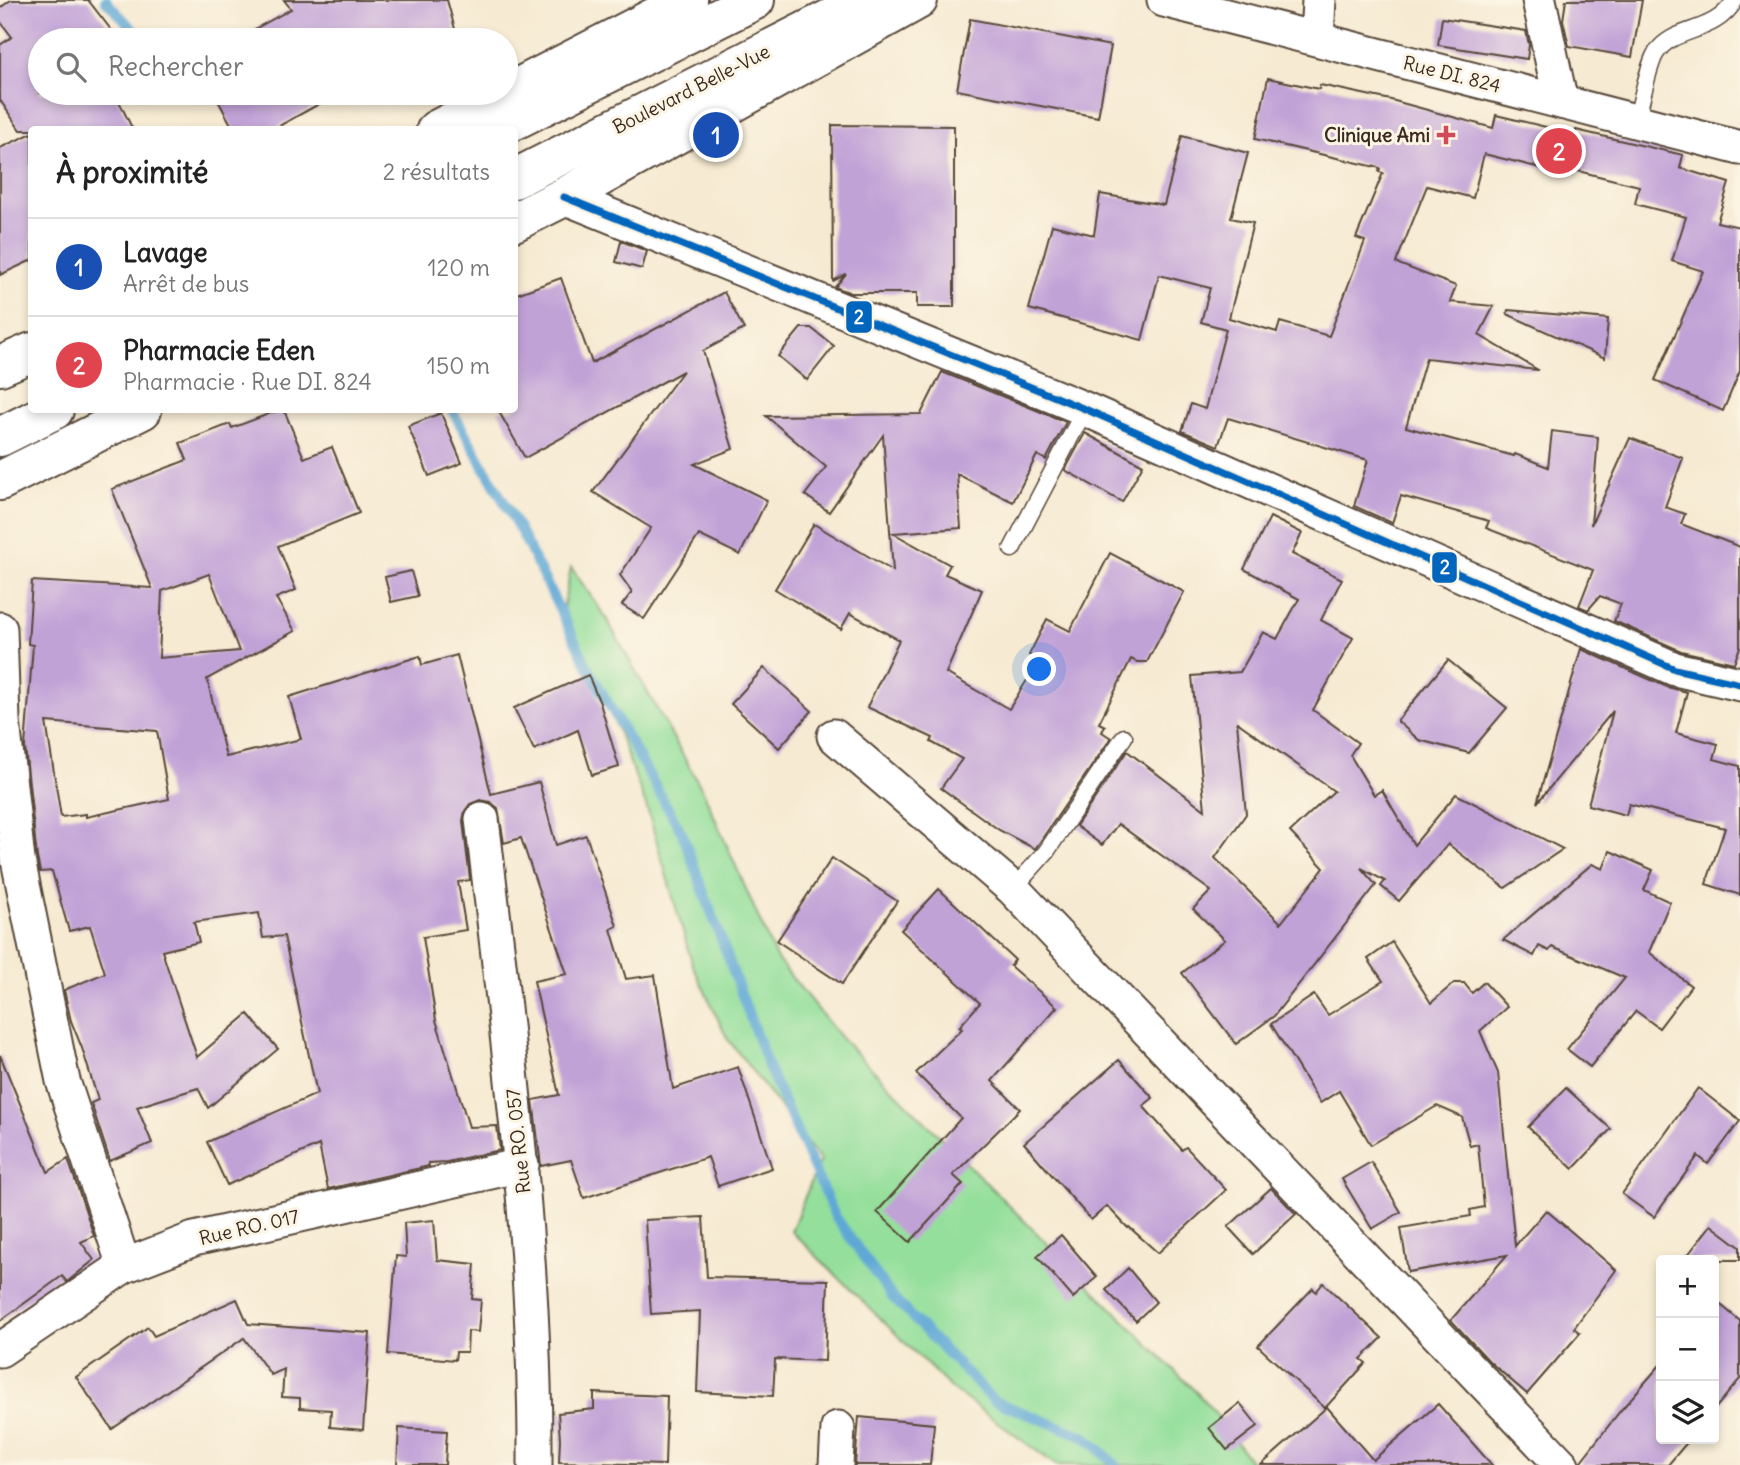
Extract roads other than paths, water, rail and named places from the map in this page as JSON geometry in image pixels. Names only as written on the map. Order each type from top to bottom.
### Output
[{"type":"street","points":[[518,88],[688,0]]},
{"type":"street","points":[[503,126],[755,0]]},
{"type":"street","name":"Boulevard Belle-Vue","points":[[518,176],[867,0]]},
{"type":"street","name":"Boulevard Belle-Vue","points":[[518,220],[918,0]]},
{"type":"street","name":"Rue DI. 824","points":[[1164,0],[1740,148]]},
{"type":"street","points":[[1317,40],[1319,0]]},
{"type":"street","points":[[1539,0],[1562,102]]},
{"type":"street","points":[[444,126],[484,105]]},
{"type":"street","points":[[564,197],[1085,409],[1675,670],[1740,684]]},
{"type":"street","points":[[0,350],[28,339]]},
{"type":"street","points":[[0,366],[28,354]]},
{"type":"street","points":[[0,437],[48,413]]},
{"type":"street","points":[[0,481],[136,413]]},
{"type":"street","points":[[0,629],[3,721],[18,860],[63,1081],[124,1266]]},
{"type":"street","points":[[834,736],[1013,889],[1562,1465]]},
{"type":"street","name":"Rue RO. 057","points":[[482,819],[522,1165],[536,1376],[536,1465]]},
{"type":"street","name":"Rue RO. 017","points":[[0,1350],[124,1266],[194,1239],[522,1165]]},
{"type":"street","points":[[836,1465],[838,1428]]},
{"type":"lane","points":[[1636,121],[1655,54],[1669,39],[1713,23],[1729,12],[1735,0]]},
{"type":"lane","points":[[1012,549],[1085,409]]},
{"type":"lane","points":[[1013,889],[1046,852],[1124,737]]},
{"type":"waterway","points":[[105,0],[132,28]]},
{"type":"waterway","points":[[454,413],[522,534],[590,671],[682,833],[769,1069],[835,1216],[892,1297],[994,1401],[1086,1437],[1116,1465]]},
{"type":"place","name":"Lavage","points":[[716,135]]},
{"type":"place","name":"Clinique Ami","points":[[1446,135]]},
{"type":"place","name":"Pharmacie Eden","points":[[1559,151]]}]
